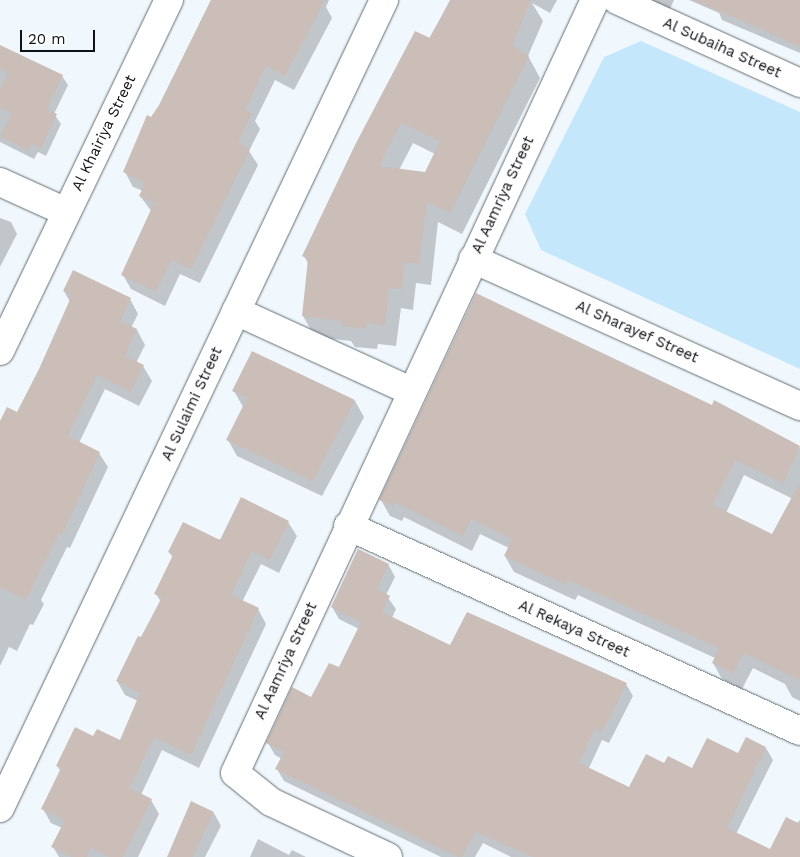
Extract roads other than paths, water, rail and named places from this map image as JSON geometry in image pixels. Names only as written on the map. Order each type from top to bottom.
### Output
[{"type":"street","name":"Al Khairiya Street","points":[[0,350],[169,0]]},
{"type":"street","name":"Al Sulaimi Street","points":[[0,808],[384,0]]},
{"type":"street","name":"Al Aamriya Street","points":[[388,857],[271,802],[235,773],[348,526],[595,0]]},
{"type":"street","name":"Al Subaiha Street","points":[[616,0],[800,83]]},
{"type":"street","points":[[0,182],[66,212]]},
{"type":"street","name":"Al Sharayef Street","points":[[473,259],[800,406]]},
{"type":"street","points":[[236,312],[411,391]]},
{"type":"street","name":"Al Rekaya Street","points":[[348,526],[800,732]]}]
